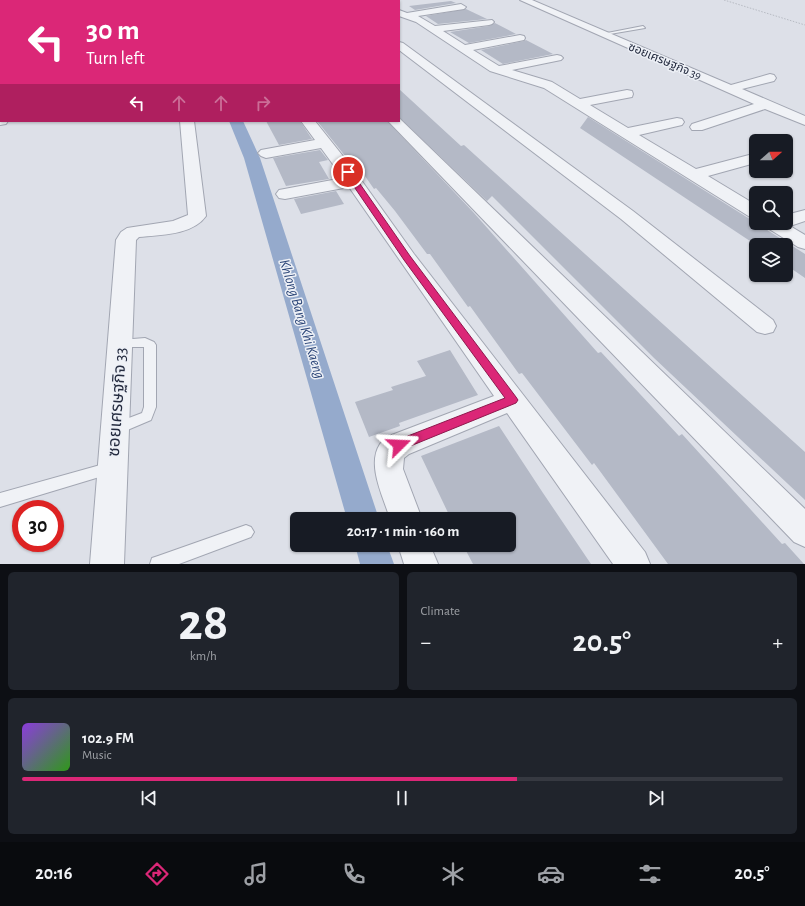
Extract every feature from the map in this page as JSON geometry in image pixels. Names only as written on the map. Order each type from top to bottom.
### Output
[{"type":"street","name":"ซอยเศรษฐกิจ 39","points":[[524,0],[805,121]]},
{"type":"street","points":[[402,9],[461,7]]},
{"type":"street","points":[[402,9],[498,69],[540,81],[749,209]]},
{"type":"street","points":[[435,29],[489,22]]},
{"type":"street","points":[[464,48],[520,38]]},
{"type":"street","points":[[400,46],[627,215],[765,326]]},
{"type":"street","points":[[498,69],[557,58]]},
{"type":"street","points":[[729,88],[770,78]]},
{"type":"street","points":[[578,104],[627,94]]},
{"type":"street","points":[[697,127],[766,104]]},
{"type":"street","points":[[791,115],[805,110]]},
{"type":"street","name":"ซอยเศรษฐกิจ 33","points":[[107,564],[126,240],[128,236],[134,232],[182,225],[192,222],[197,216],[187,122]]},
{"type":"street","points":[[309,122],[353,180],[407,258],[633,564]]},
{"type":"street","points":[[396,122],[805,531]]},
{"type":"street","points":[[626,133],[677,122]]},
{"type":"street","points":[[266,153],[325,143]]},
{"type":"street","points":[[694,175],[749,160]]},
{"type":"street","points":[[285,194],[353,180]]},
{"type":"street","points":[[793,219],[805,215]]},
{"type":"street","points":[[787,230],[805,243]]},
{"type":"street","points":[[404,512],[389,469],[390,452],[399,445],[512,400]]},
{"type":"street","points":[[417,552],[421,564]]},
{"type":"lane","points":[[604,34],[643,27]]},
{"type":"lane","points":[[115,430],[147,416],[150,407],[150,345],[145,342],[120,344]]},
{"type":"lane","points":[[0,500],[113,467]]},
{"type":"lane","points":[[158,564],[246,532]]},
{"type":"path","points":[[724,0],[805,25]]},
{"type":"building","points":[[451,1],[456,3],[415,10],[409,6]]},
{"type":"building","points":[[466,9],[487,19],[438,24],[426,16]]},
{"type":"building","points":[[495,23],[516,34],[469,43],[450,32],[489,26]]},
{"type":"building","points":[[526,40],[553,54],[503,64],[481,50],[524,41]]},
{"type":"building","points":[[400,90],[461,146],[464,145],[805,452],[805,500],[654,358],[492,196],[487,201],[400,118]]},
{"type":"building","points":[[588,117],[749,219],[749,230],[767,230],[780,238],[749,238],[749,240],[580,128]]},
{"type":"building","points":[[267,122],[301,122],[312,139],[279,145]]},
{"type":"building","points":[[318,122],[388,122],[474,213],[598,353],[601,352],[679,436],[682,434],[782,544],[785,543],[804,564],[668,564],[594,463],[592,465],[522,373],[519,374],[430,254],[427,254],[395,211],[376,188],[374,189],[351,156],[346,157]]},
{"type":"building","points":[[320,150],[328,160],[319,162],[329,179],[286,186],[273,158]]},
{"type":"building","points":[[336,191],[344,204],[301,214],[294,199]]},
{"type":"building","points":[[793,246],[805,254],[805,278],[793,270]]},
{"type":"building","points":[[450,350],[478,395],[399,423],[400,426],[369,437],[355,402],[393,390],[391,387],[426,376],[417,361]]},
{"type":"building","points":[[499,426],[591,564],[473,564],[467,552],[516,552],[516,512],[448,512],[421,456]]},
{"type":"waterway","name":"Khlong Bang Khi Kaeng","points":[[236,122],[252,158],[361,512]]},
{"type":"waterway","name":"Khlong Bang Khi Kaeng","points":[[373,552],[377,564]]},
{"type":"route","points":[[348,172],[407,258],[512,400],[399,445]]}]
